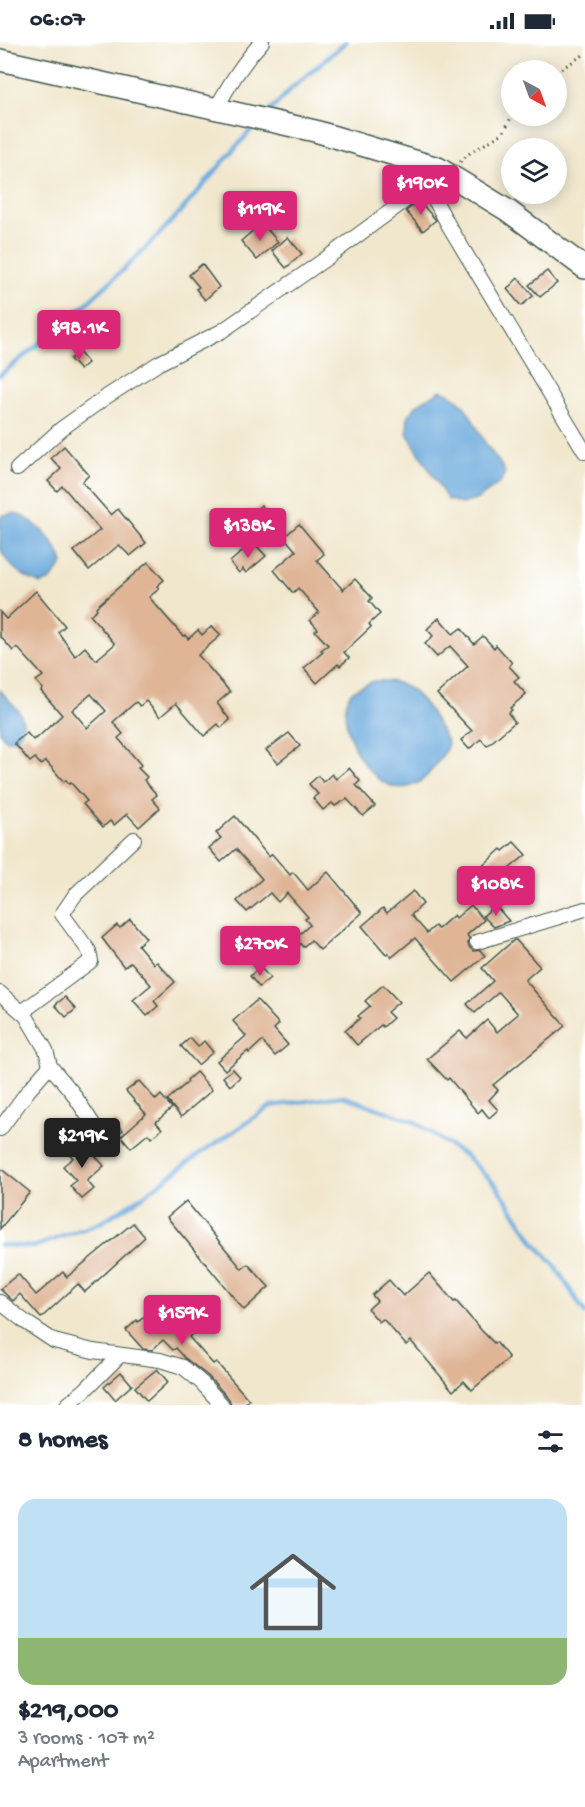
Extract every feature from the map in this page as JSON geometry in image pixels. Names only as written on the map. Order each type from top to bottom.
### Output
[{"type":"main road","points":[[0,60],[290,126],[437,175],[507,210],[585,267]]},
{"type":"street","points":[[216,109],[228,86],[262,42]]},
{"type":"street","points":[[17,469],[61,429],[106,397],[159,363],[222,331],[324,260],[437,175],[448,226],[585,452]]},
{"type":"street","points":[[22,1012],[91,961],[89,951],[62,914],[75,894],[134,839]]},
{"type":"street","points":[[477,942],[585,909]]},
{"type":"street","points":[[0,993],[22,1012],[35,1028],[46,1050],[50,1066],[72,1092],[95,1127]]},
{"type":"street","points":[[0,1129],[50,1066]]},
{"type":"street","points":[[0,1302],[54,1341],[93,1351],[160,1360],[183,1367],[222,1405]]},
{"type":"street","points":[[66,1405],[85,1390],[120,1355]]},
{"type":"path","points":[[567,65],[585,54]]},
{"type":"path","points":[[437,175],[503,133],[507,126]]},
{"type":"water","points":[[441,390],[463,405],[505,472],[501,482],[476,500],[461,504],[447,499],[407,433],[408,415],[418,404]]},
{"type":"water","points":[[15,513],[37,527],[60,555],[63,563],[51,580],[41,584],[16,570],[6,560],[0,547],[0,518],[3,515]]},
{"type":"water","points":[[374,681],[391,681],[412,691],[426,706],[448,743],[434,767],[416,784],[397,787],[380,780],[365,764],[353,745],[346,724],[346,705],[353,691]]},
{"type":"water","points":[[0,690],[16,707],[22,718],[23,724],[17,739],[7,740],[0,733]]},
{"type":"building","points":[[419,201],[436,220],[423,231],[406,211]]},
{"type":"building","points":[[262,223],[278,242],[257,260],[241,241]]},
{"type":"building","points":[[288,237],[302,254],[286,268],[272,251]]},
{"type":"building","points":[[202,264],[219,287],[205,300],[196,289],[199,287],[189,275]]},
{"type":"building","points":[[547,271],[557,283],[540,297],[529,285]]},
{"type":"building","points":[[518,278],[533,296],[521,306],[507,289]]},
{"type":"building","points":[[79,352],[88,363],[80,370],[70,359]]},
{"type":"building","points":[[64,446],[89,475],[82,482],[111,515],[118,509],[146,543],[130,556],[119,545],[89,570],[74,551],[100,530],[62,486],[57,491],[48,481],[61,469],[51,458]]},
{"type":"building","points":[[261,505],[270,515],[249,534],[237,521],[250,510],[252,513]]},
{"type":"building","points":[[299,524],[324,554],[317,560],[343,590],[355,579],[372,598],[369,601],[380,614],[369,624],[371,627],[344,652],[349,658],[340,666],[338,664],[317,683],[304,668],[328,645],[315,631],[318,629],[310,620],[319,612],[298,588],[293,593],[274,570],[296,551],[284,537]]},
{"type":"building","points":[[253,542],[266,556],[246,573],[243,569],[239,573],[230,562]]},
{"type":"building","points":[[148,562],[164,580],[157,586],[159,589],[149,597],[183,636],[185,635],[188,639],[198,630],[202,635],[212,626],[221,635],[198,655],[230,692],[217,703],[230,720],[221,728],[218,724],[204,736],[176,703],[160,717],[146,701],[140,706],[136,702],[113,722],[123,734],[118,738],[141,765],[138,768],[147,777],[144,780],[157,795],[152,799],[160,808],[139,827],[127,814],[114,825],[110,821],[103,827],[83,804],[87,801],[71,783],[69,784],[66,780],[64,782],[46,761],[41,765],[35,758],[30,762],[14,743],[27,733],[33,740],[36,739],[62,715],[41,691],[43,689],[36,681],[43,676],[17,647],[13,651],[0,636],[0,612],[6,619],[36,591],[65,626],[58,632],[75,656],[85,647],[96,660],[115,644],[90,615],[97,609],[96,607]],"holes":[[[91,694],[106,711],[87,728],[72,710]]]},
{"type":"building","points":[[439,618],[453,634],[461,628],[474,644],[483,636],[494,648],[496,645],[512,663],[509,666],[519,677],[514,681],[526,694],[510,708],[512,710],[508,713],[515,722],[487,746],[481,739],[469,749],[461,740],[472,731],[437,694],[468,666],[450,646],[437,657],[425,644],[433,636],[427,629]]},
{"type":"building","points":[[289,733],[300,746],[278,763],[266,750]]},
{"type":"building","points":[[349,768],[360,781],[356,785],[375,806],[363,816],[347,799],[335,806],[332,803],[323,810],[313,798],[318,794],[309,784],[318,776],[323,782],[332,774],[336,779]]},
{"type":"building","points":[[235,816],[269,857],[272,854],[290,875],[293,872],[308,890],[328,872],[362,913],[320,950],[311,940],[303,947],[295,938],[310,925],[305,919],[308,917],[287,893],[278,902],[270,893],[247,912],[237,901],[262,879],[236,849],[221,862],[209,848],[221,838],[216,833]]},
{"type":"building","points":[[514,842],[526,855],[489,885],[477,871],[501,849],[503,851]]},
{"type":"building","points":[[413,891],[423,904],[411,915],[427,933],[435,926],[438,929],[454,915],[456,918],[471,905],[484,920],[467,935],[470,948],[474,951],[480,950],[485,956],[454,982],[415,938],[392,957],[386,954],[362,926],[383,908],[387,913]]},
{"type":"building","points":[[495,905],[509,921],[494,927],[483,916]]},
{"type":"building","points":[[130,919],[146,938],[138,945],[154,964],[157,962],[175,982],[154,1001],[158,1006],[147,1016],[133,1000],[151,985],[131,962],[124,967],[102,938],[117,925],[120,928]]},
{"type":"building","points":[[514,940],[540,967],[525,980],[565,1026],[493,1085],[498,1090],[489,1100],[498,1110],[489,1118],[482,1109],[478,1113],[449,1078],[447,1080],[427,1059],[460,1031],[467,1038],[487,1020],[497,1032],[518,1014],[499,992],[475,1013],[467,1004],[493,981],[482,968]]},
{"type":"building","points":[[260,967],[270,978],[259,987],[250,976]]},
{"type":"building","points":[[383,985],[399,1002],[387,1012],[393,1018],[357,1045],[345,1031],[370,1006],[365,1001]]},
{"type":"building","points":[[65,997],[76,1009],[66,1017],[55,1005]]},
{"type":"building","points":[[257,1000],[279,1024],[274,1029],[288,1045],[275,1056],[262,1041],[225,1070],[217,1061],[246,1036],[233,1021]]},
{"type":"building","points":[[190,1038],[198,1047],[204,1041],[213,1052],[198,1065],[181,1046]]},
{"type":"building","points":[[233,1069],[240,1077],[230,1086],[223,1077]]},
{"type":"building","points":[[196,1072],[212,1090],[181,1117],[167,1100]]},
{"type":"building","points":[[139,1081],[156,1100],[161,1095],[172,1108],[156,1122],[162,1129],[151,1138],[148,1134],[131,1148],[121,1136],[146,1114],[126,1091]]},
{"type":"building","points":[[115,1120],[123,1130],[114,1137],[106,1128]]},
{"type":"building","points":[[76,1142],[82,1149],[87,1146],[104,1166],[87,1181],[94,1189],[82,1199],[70,1186],[76,1181],[63,1166],[73,1158],[66,1150]]},
{"type":"building","points":[[0,1168],[30,1192],[0,1229]]},
{"type":"building","points":[[186,1201],[242,1269],[248,1264],[269,1287],[244,1310],[167,1217]]},
{"type":"building","points":[[133,1223],[145,1237],[85,1292],[78,1284],[41,1318],[20,1294],[13,1301],[0,1289],[18,1274],[36,1295],[63,1272],[67,1277]]},
{"type":"building","points":[[429,1273],[509,1358],[472,1390],[464,1381],[453,1391],[411,1341],[406,1345],[383,1319],[379,1322],[368,1309],[377,1301],[372,1295],[389,1280],[403,1296]]},
{"type":"building","points":[[163,1300],[194,1332],[189,1337],[213,1364],[216,1362],[249,1400],[243,1405],[231,1405],[229,1399],[209,1377],[176,1348],[173,1350],[163,1340],[152,1350],[143,1349],[126,1330]]},
{"type":"building","points":[[157,1369],[168,1382],[147,1401],[135,1387]]},
{"type":"building","points":[[121,1372],[132,1385],[115,1400],[104,1387]]},
{"type":"waterway","points":[[268,113],[292,88],[346,42]]},
{"type":"waterway","points":[[0,375],[108,285],[179,213],[256,125]]},
{"type":"waterway","points":[[0,1245],[33,1247],[100,1223],[143,1196],[271,1106],[343,1096],[413,1121],[467,1157],[497,1186],[534,1242],[555,1266],[585,1313]]}]
